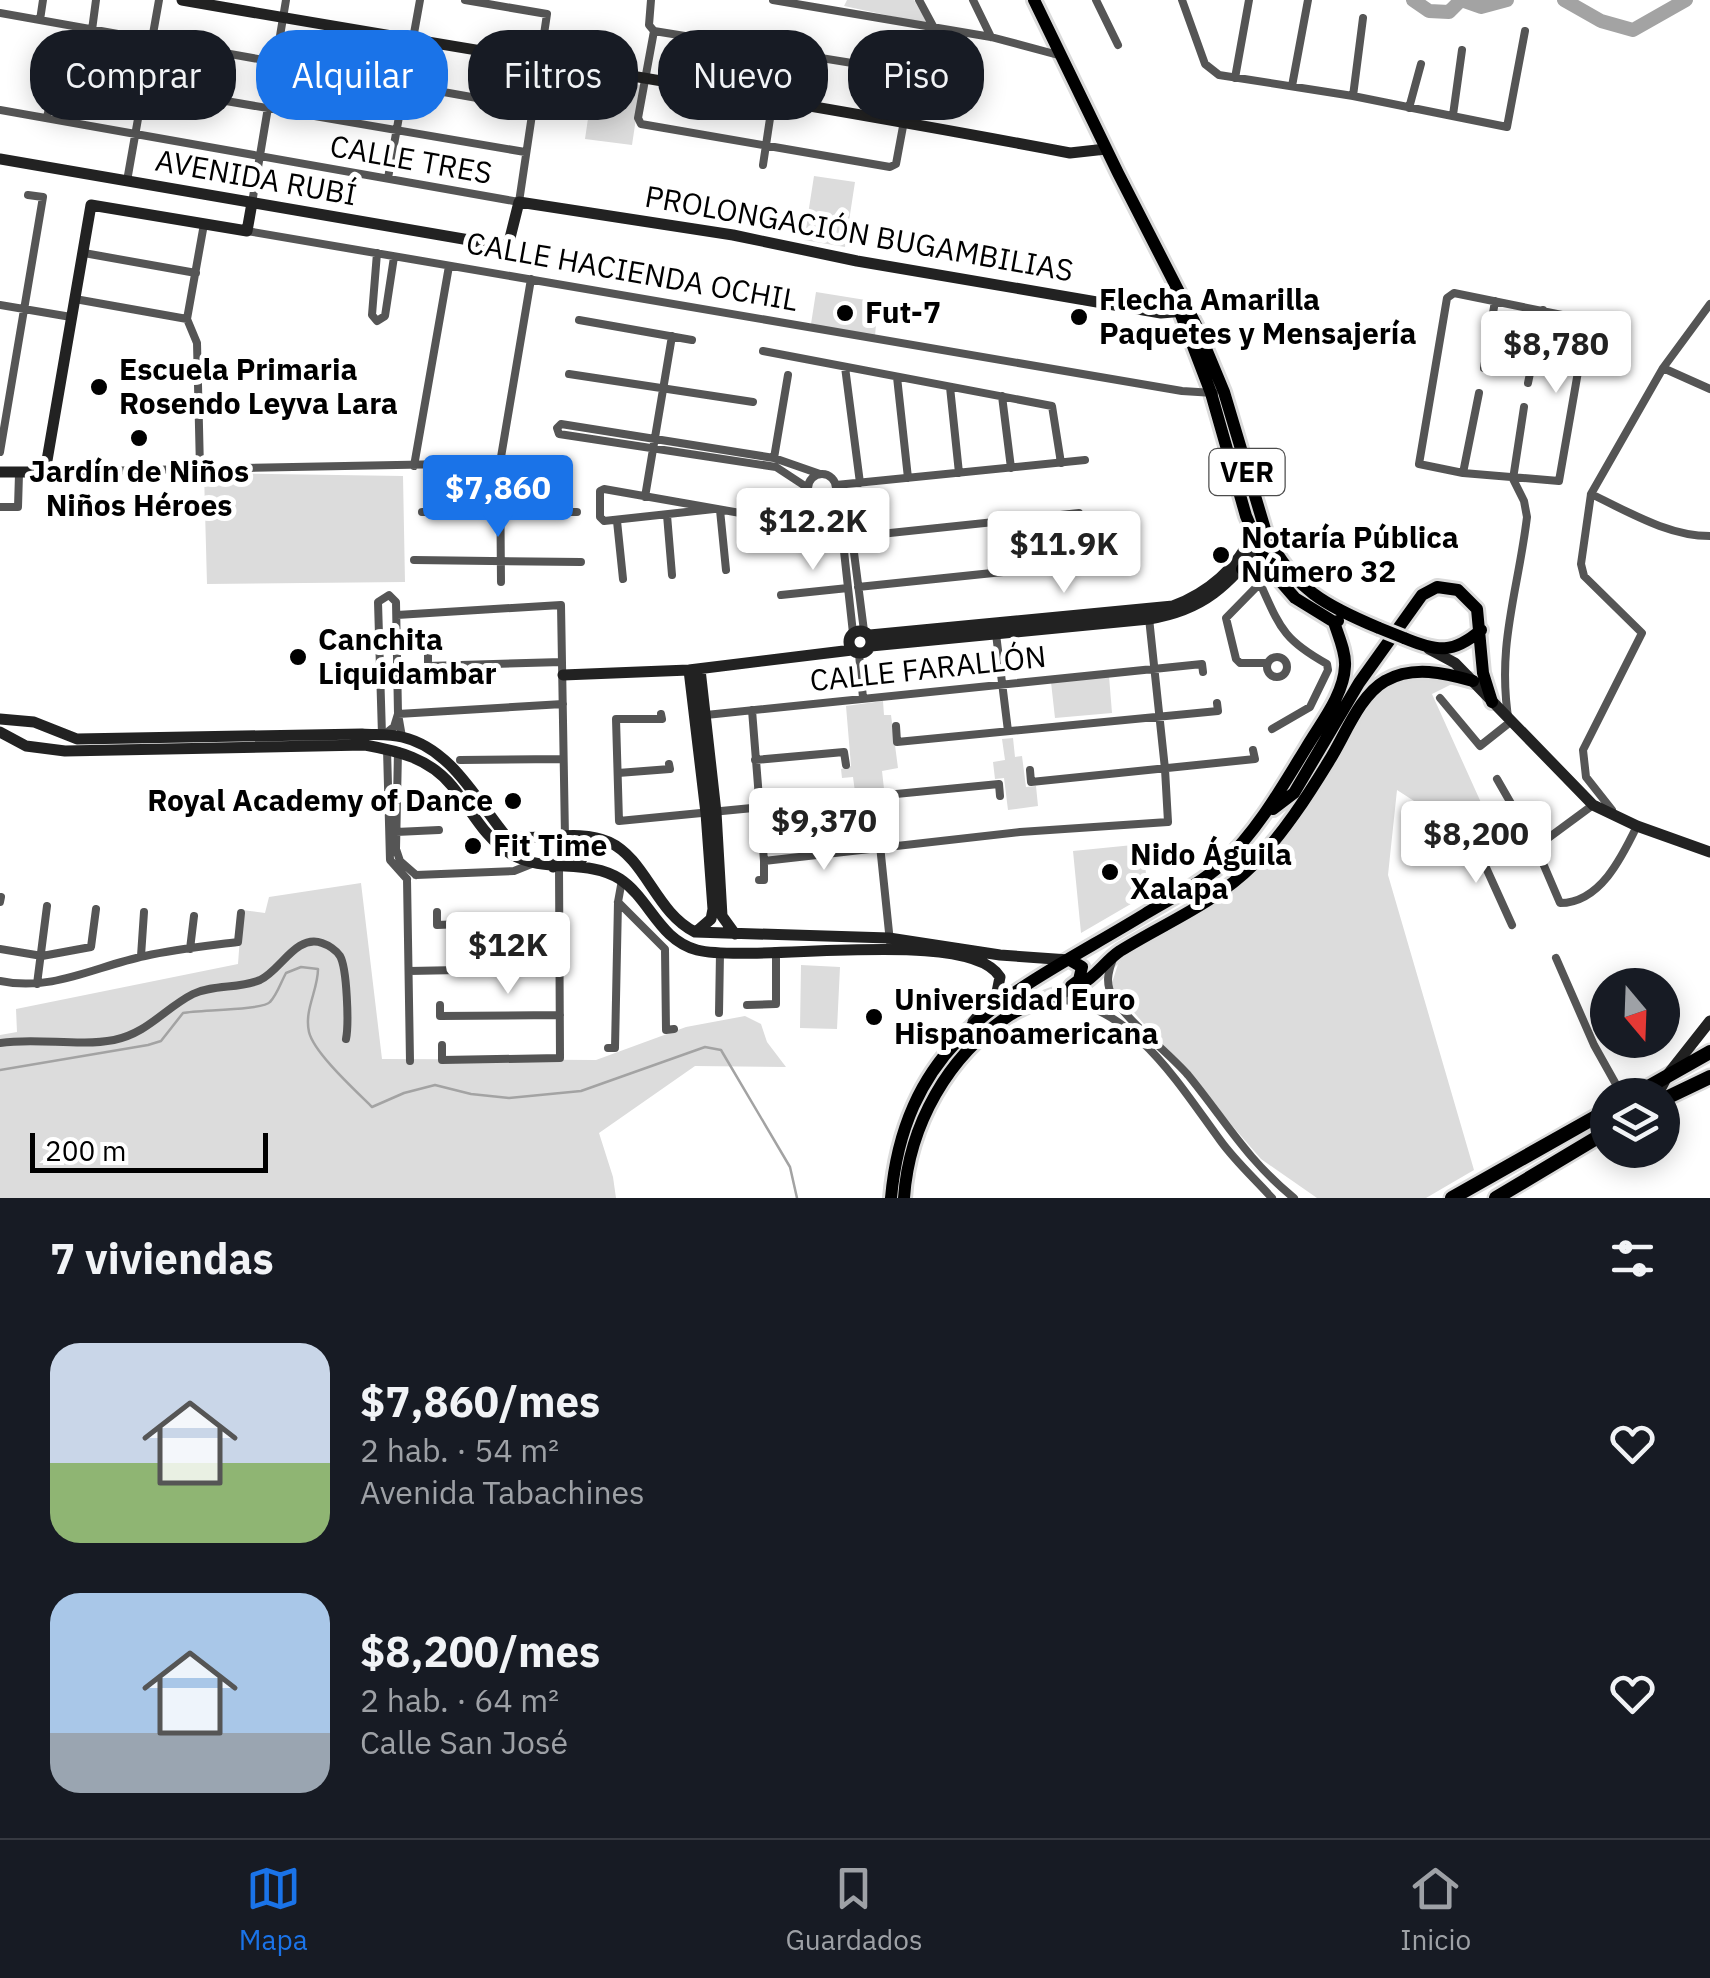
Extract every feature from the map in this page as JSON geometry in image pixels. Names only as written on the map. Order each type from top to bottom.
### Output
[{"type":"highway","points":[[1661,1078],[1710,1052]]},
{"type":"highway","points":[[1680,1091],[1710,1077]]},
{"type":"highway","points":[[1452,1198],[1590,1120]]},
{"type":"highway","points":[[1496,1198],[1590,1142]]},
{"type":"main road","points":[[1036,1],[1185,311]]},
{"type":"main road","name":"VER","points":[[1185,311],[1217,393],[1270,570],[1334,622]]},
{"type":"main road","name":"VER","points":[[1259,539],[1288,572],[1299,592],[1355,618]]},
{"type":"main road","points":[[1242,569],[1270,570]]},
{"type":"main road","points":[[904,1198],[907,1168],[922,1120],[948,1072],[991,1028],[1041,998],[1090,980],[1115,954],[1230,886],[1274,841],[1299,807],[1359,683],[1422,595],[1437,587],[1458,590],[1477,609],[1483,672],[1492,702]]},
{"type":"main road","points":[[890,1198],[896,1154],[924,1081],[973,1022],[1220,866],[1264,816],[1332,704],[1342,680],[1345,666],[1334,622],[1355,618],[1425,646],[1450,649],[1464,644],[1481,630]]},
{"type":"main road","points":[[1264,816],[1294,793],[1321,763],[1371,691],[1384,682],[1400,674],[1428,671],[1473,681]]},
{"type":"main road","points":[[1142,938],[1165,918],[1162,910],[1152,910]]},
{"type":"main road","points":[[1066,991],[1082,974],[1082,967],[1070,960]]},
{"type":"main road","points":[[947,1050],[940,1066],[948,1072]]},
{"type":"street","points":[[40,20],[44,0]]},
{"type":"street","points":[[0,13],[92,30],[96,0]]},
{"type":"street","points":[[154,30],[159,0]]},
{"type":"street","points":[[182,0],[354,30]]},
{"type":"street","points":[[281,30],[286,0]]},
{"type":"street","points":[[415,30],[420,0]]},
{"type":"street","points":[[466,0],[547,14],[545,30]]},
{"type":"street","points":[[651,0],[652,28],[638,122],[894,166],[911,74],[828,60]]},
{"type":"street","points":[[773,0],[991,38],[1062,56]]},
{"type":"street","points":[[834,10],[841,0]]},
{"type":"street","points":[[919,0],[934,28]]},
{"type":"street","points":[[973,0],[991,38]]},
{"type":"street","points":[[1096,0],[1118,45]]},
{"type":"street","points":[[1182,0],[1211,72],[1507,127],[1525,31]]},
{"type":"street","points":[[1235,78],[1249,0]]},
{"type":"street","points":[[1292,86],[1308,0]]},
{"type":"street","points":[[1353,96],[1363,18]]},
{"type":"street","points":[[652,28],[663,30]]},
{"type":"street","points":[[1453,115],[1462,50]]},
{"type":"street","points":[[1409,108],[1420,64]]},
{"type":"street","points":[[638,76],[658,79]]},
{"type":"street","points":[[828,108],[1070,153],[1106,149]]},
{"type":"street","name":"CALLE TRES","points":[[0,110],[30,115]]},
{"type":"street","name":"CALLE TRES","points":[[57,120],[519,202]]},
{"type":"street","points":[[127,180],[138,120]]},
{"type":"street","points":[[247,231],[266,120]]},
{"type":"street","points":[[326,120],[526,152]]},
{"type":"street","points":[[388,178],[398,120]]},
{"type":"street","points":[[519,202],[531,120]]},
{"type":"street","points":[[763,164],[771,120]]},
{"type":"street","name":"AVENIDA RUBÍ","points":[[0,159],[504,246],[509,242],[519,202]]},
{"type":"street","points":[[0,452],[43,197],[28,195]]},
{"type":"street","name":"PROLONGACIÓN BUGAMBILIAS","points":[[519,202],[733,235],[1161,313],[1185,311]]},
{"type":"street","name":"CALLE HACIENDA OCHIL","points":[[84,254],[90,205],[1217,393]]},
{"type":"street","points":[[200,468],[197,343],[187,319],[204,224]]},
{"type":"street","points":[[377,253],[372,315],[378,320],[385,316],[394,256]]},
{"type":"street","points":[[44,472],[84,254],[196,274]]},
{"type":"street","points":[[414,466],[449,266]]},
{"type":"street","points":[[501,582],[500,463],[531,279]]},
{"type":"street","points":[[1450,294],[1494,301],[1585,318],[1588,323],[1562,478],[1554,481],[1463,474],[1421,466],[1418,461],[1450,294]]},
{"type":"street","points":[[75,299],[187,319]]},
{"type":"street","points":[[1484,368],[1494,301]]},
{"type":"street","points":[[1618,817],[1586,777],[1582,750],[1642,633],[1584,576],[1581,564],[1592,494],[1663,368],[1710,304]]},
{"type":"street","points":[[0,305],[72,317]]},
{"type":"street","points":[[1528,383],[1542,310]]},
{"type":"street","points":[[579,320],[692,340]]},
{"type":"street","points":[[645,497],[672,336]]},
{"type":"street","points":[[763,351],[1054,409],[1060,463]]},
{"type":"street","points":[[844,367],[860,483]]},
{"type":"street","points":[[1663,368],[1710,389]]},
{"type":"street","points":[[569,374],[752,402]]},
{"type":"street","points":[[774,458],[788,374]]},
{"type":"street","points":[[897,376],[908,478]]},
{"type":"street","points":[[950,386],[959,473]]},
{"type":"street","points":[[1463,474],[1479,393]]},
{"type":"street","points":[[1002,396],[1011,468]]},
{"type":"street","points":[[1510,723],[1503,663],[1526,517],[1524,501],[1513,479],[1524,407]]},
{"type":"street","points":[[654,444],[560,424],[558,428],[560,434],[744,458],[776,468],[808,488],[837,522],[851,564]]},
{"type":"street","points":[[428,652],[428,666],[694,669],[866,652],[853,587],[852,537],[829,475],[774,458],[744,458]]},
{"type":"street","points":[[820,502],[829,500],[836,490],[860,483],[1086,460]]},
{"type":"street","points":[[0,472],[500,463]]},
{"type":"street","points":[[0,507],[18,507],[19,474]]},
{"type":"street","points":[[808,488],[820,474]]},
{"type":"street","points":[[717,509],[601,520],[601,490],[645,497],[717,509],[746,514]]},
{"type":"street","points":[[1592,494],[1662,527],[1692,536],[1710,536]]},
{"type":"street","points":[[717,509],[726,570]]},
{"type":"street","points":[[422,512],[577,512]]},
{"type":"street","points":[[852,537],[1079,513]]},
{"type":"street","points":[[666,515],[672,575]]},
{"type":"street","points":[[617,521],[623,579]]},
{"type":"street","points":[[864,698],[856,652],[849,644],[864,636],[1184,613],[1242,569],[1259,539]]},
{"type":"street","points":[[864,636],[996,634],[1148,614],[1206,590],[1259,539]]},
{"type":"street","points":[[414,560],[581,562]]},
{"type":"street","points":[[781,595],[1089,563]]},
{"type":"street","points":[[1267,662],[1236,659],[1226,618],[1270,570]]},
{"type":"street","points":[[1259,582],[1282,632],[1298,648],[1327,664],[1328,670],[1310,708],[1272,729]]},
{"type":"street","points":[[382,735],[378,602],[383,596],[394,597],[397,615],[398,714],[402,736]]},
{"type":"street","points":[[397,615],[562,606],[565,838]]},
{"type":"street","points":[[764,860],[1020,832],[1168,822],[1148,614]]},
{"type":"street","points":[[996,634],[1008,730]]},
{"type":"street","points":[[1425,646],[1454,663],[1592,804],[1637,826],[1710,852]]},
{"type":"street","name":"CALLE FARALLÓN","points":[[706,715],[1155,668],[1202,664],[1203,672]]},
{"type":"street","points":[[694,669],[706,715],[713,909],[710,920],[695,932]]},
{"type":"street","points":[[694,669],[722,916],[735,934]]},
{"type":"street","points":[[1440,698],[1480,746],[1510,723]]},
{"type":"street","points":[[896,726],[897,742],[1218,711],[1217,703]]},
{"type":"street","points":[[398,714],[563,704]]},
{"type":"street","points":[[752,710],[764,860],[764,880],[759,880]]},
{"type":"street","points":[[382,735],[391,730],[398,714]]},
{"type":"street","points":[[662,714],[662,719],[616,719],[620,822],[999,784],[1000,796]]},
{"type":"street","points":[[0,719],[47,726],[77,739],[402,736],[434,752],[458,772],[506,836],[611,842],[629,857],[678,924],[695,932],[1070,960]]},
{"type":"street","points":[[26,746],[24,735],[30,723]]},
{"type":"street","points":[[0,732],[26,746],[65,751],[365,746],[392,750],[433,768],[449,782],[488,835],[511,854],[534,864],[576,866],[622,880],[678,942],[704,952],[720,953],[890,944]]},
{"type":"street","points":[[392,750],[400,861],[412,877],[410,1061]]},
{"type":"street","points":[[392,750],[390,860],[412,877],[514,871],[534,864]]},
{"type":"street","points":[[1030,770],[1031,782],[1255,758],[1254,750]]},
{"type":"street","points":[[755,760],[844,752],[846,765]]},
{"type":"street","points":[[460,760],[563,758]]},
{"type":"street","points":[[618,773],[670,770],[669,764]]},
{"type":"street","points":[[1497,779],[1536,847],[1560,903],[1584,897],[1606,878],[1637,826]]},
{"type":"street","points":[[875,798],[890,944]]},
{"type":"street","points":[[1536,847],[1592,804]]},
{"type":"street","points":[[1487,815],[1498,838]]},
{"type":"street","points":[[1512,925],[1478,850],[1522,822]]},
{"type":"street","points":[[396,832],[439,830]]},
{"type":"street","points":[[565,838],[582,846],[584,856],[576,866]]},
{"type":"street","points":[[442,1044],[442,1060],[560,1058],[556,867],[550,849],[565,838]]},
{"type":"street","points":[[608,1048],[615,1048],[618,902],[622,880]]},
{"type":"street","points":[[618,902],[665,949],[666,1030],[674,1030]]},
{"type":"street","points":[[37,984],[47,906]]},
{"type":"street","points":[[0,949],[42,956],[91,947],[96,909]]},
{"type":"street","points":[[142,956],[144,912]]},
{"type":"street","points":[[437,912],[438,924],[558,920]]},
{"type":"street","points":[[0,981],[37,984],[76,978],[142,956],[238,942],[241,913]]},
{"type":"street","points":[[190,948],[194,916]]},
{"type":"street","points":[[704,952],[715,933]]},
{"type":"street","points":[[0,1043],[78,1044],[118,1039],[145,1028],[190,996],[211,988],[260,980],[301,944],[317,940],[339,954],[342,962],[346,1039]]},
{"type":"street","points":[[909,946],[992,966],[1000,978],[997,992],[973,1022]]},
{"type":"street","points":[[747,1005],[776,1004],[776,951]]},
{"type":"street","points":[[719,1013],[720,953]]},
{"type":"street","points":[[1115,954],[1108,978],[1112,996],[1188,1075],[1223,1125],[1267,1176],[1294,1198]]},
{"type":"street","points":[[1556,958],[1612,1078]]},
{"type":"street","points":[[409,971],[559,968]]},
{"type":"street","points":[[1041,998],[1081,1002],[1098,1009],[1155,1055],[1180,1080],[1222,1144],[1272,1198]]},
{"type":"street","points":[[440,1004],[440,1016],[560,1014]]},
{"type":"street","points":[[1666,1078],[1710,1022]]},
{"type":"shaded area","points":[[847,0],[914,0],[928,24],[844,6]]},
{"type":"shaded area","points":[[588,120],[636,120],[632,145],[585,139]]},
{"type":"shaded area","points":[[814,176],[855,182],[845,247],[804,240]]},
{"type":"shaded area","name":"Fut-7","points":[[816,292],[878,302],[875,336],[811,324]]},
{"type":"shaded area","points":[[204,473],[403,476],[405,582],[207,584]]},
{"type":"shaded area","points":[[1426,675],[1458,681],[1432,694],[1483,807],[1445,821],[1397,790],[1388,875],[1474,1170],[1426,1198],[1317,1198],[1261,1159],[1111,986],[1118,964],[1131,951],[1256,864],[1373,697],[1400,678]]},
{"type":"shaded area","points":[[1109,676],[1112,713],[1055,718],[1051,682]]},
{"type":"shaded area","points":[[883,701],[884,715],[891,715],[898,768],[882,771],[884,789],[855,792],[853,777],[842,778],[841,769],[851,766],[846,706]]},
{"type":"shaded area","points":[[1013,738],[1015,757],[1022,756],[1026,787],[1036,786],[1038,806],[1008,810],[1004,778],[995,779],[993,762],[1005,760],[1002,739]]},
{"type":"shaded area","name":"Nido Águila Xalapa","points":[[1143,844],[1148,894],[1081,933],[1073,851]]},
{"type":"shaded area","points":[[361,883],[382,1059],[596,1060],[686,1027],[745,1016],[761,1024],[767,1042],[786,1067],[695,1066],[599,1133],[616,1198],[0,1198],[0,1035],[17,1032],[16,1009],[238,964],[242,910],[265,913],[269,897]]},
{"type":"shaded area","points":[[801,965],[840,967],[837,1029],[800,1028]]},
{"type":"waterway","points":[[1413,0],[1429,11],[1449,12],[1461,0],[1481,7],[1507,0]]},
{"type":"waterway","points":[[1564,0],[1601,21],[1633,30],[1686,0]]},
{"type":"waterway","points":[[0,1070],[161,1041],[183,1013],[265,1005],[275,996],[286,973],[301,967],[318,969],[308,1016],[312,1041],[372,1107],[435,1085],[509,1098],[581,1091],[705,1047],[721,1050],[790,1167],[797,1198]]},
{"type":"place","name":"Fut-7","points":[[845,313]]},
{"type":"place","name":"Flecha Amarilla Paquetes y Mensajería","points":[[1079,317]]},
{"type":"place","name":"Escuela Primaria Rosendo Leyva Lara","points":[[99,387]]},
{"type":"place","name":"Jardín de Niños Niños Héroes","points":[[139,438]]},
{"type":"place","name":"Notaría Pública Número 32","points":[[1221,555]]},
{"type":"place","name":"Canchita Liquidambar","points":[[298,657]]},
{"type":"place","name":"Royal Academy of Dance","points":[[513,801]]},
{"type":"place","name":"Fit Time","points":[[473,846]]},
{"type":"place","name":"Nido Águila Xalapa","points":[[1110,872]]},
{"type":"place","name":"Universidad Euro Hispanoamericana","points":[[874,1017]]}]
